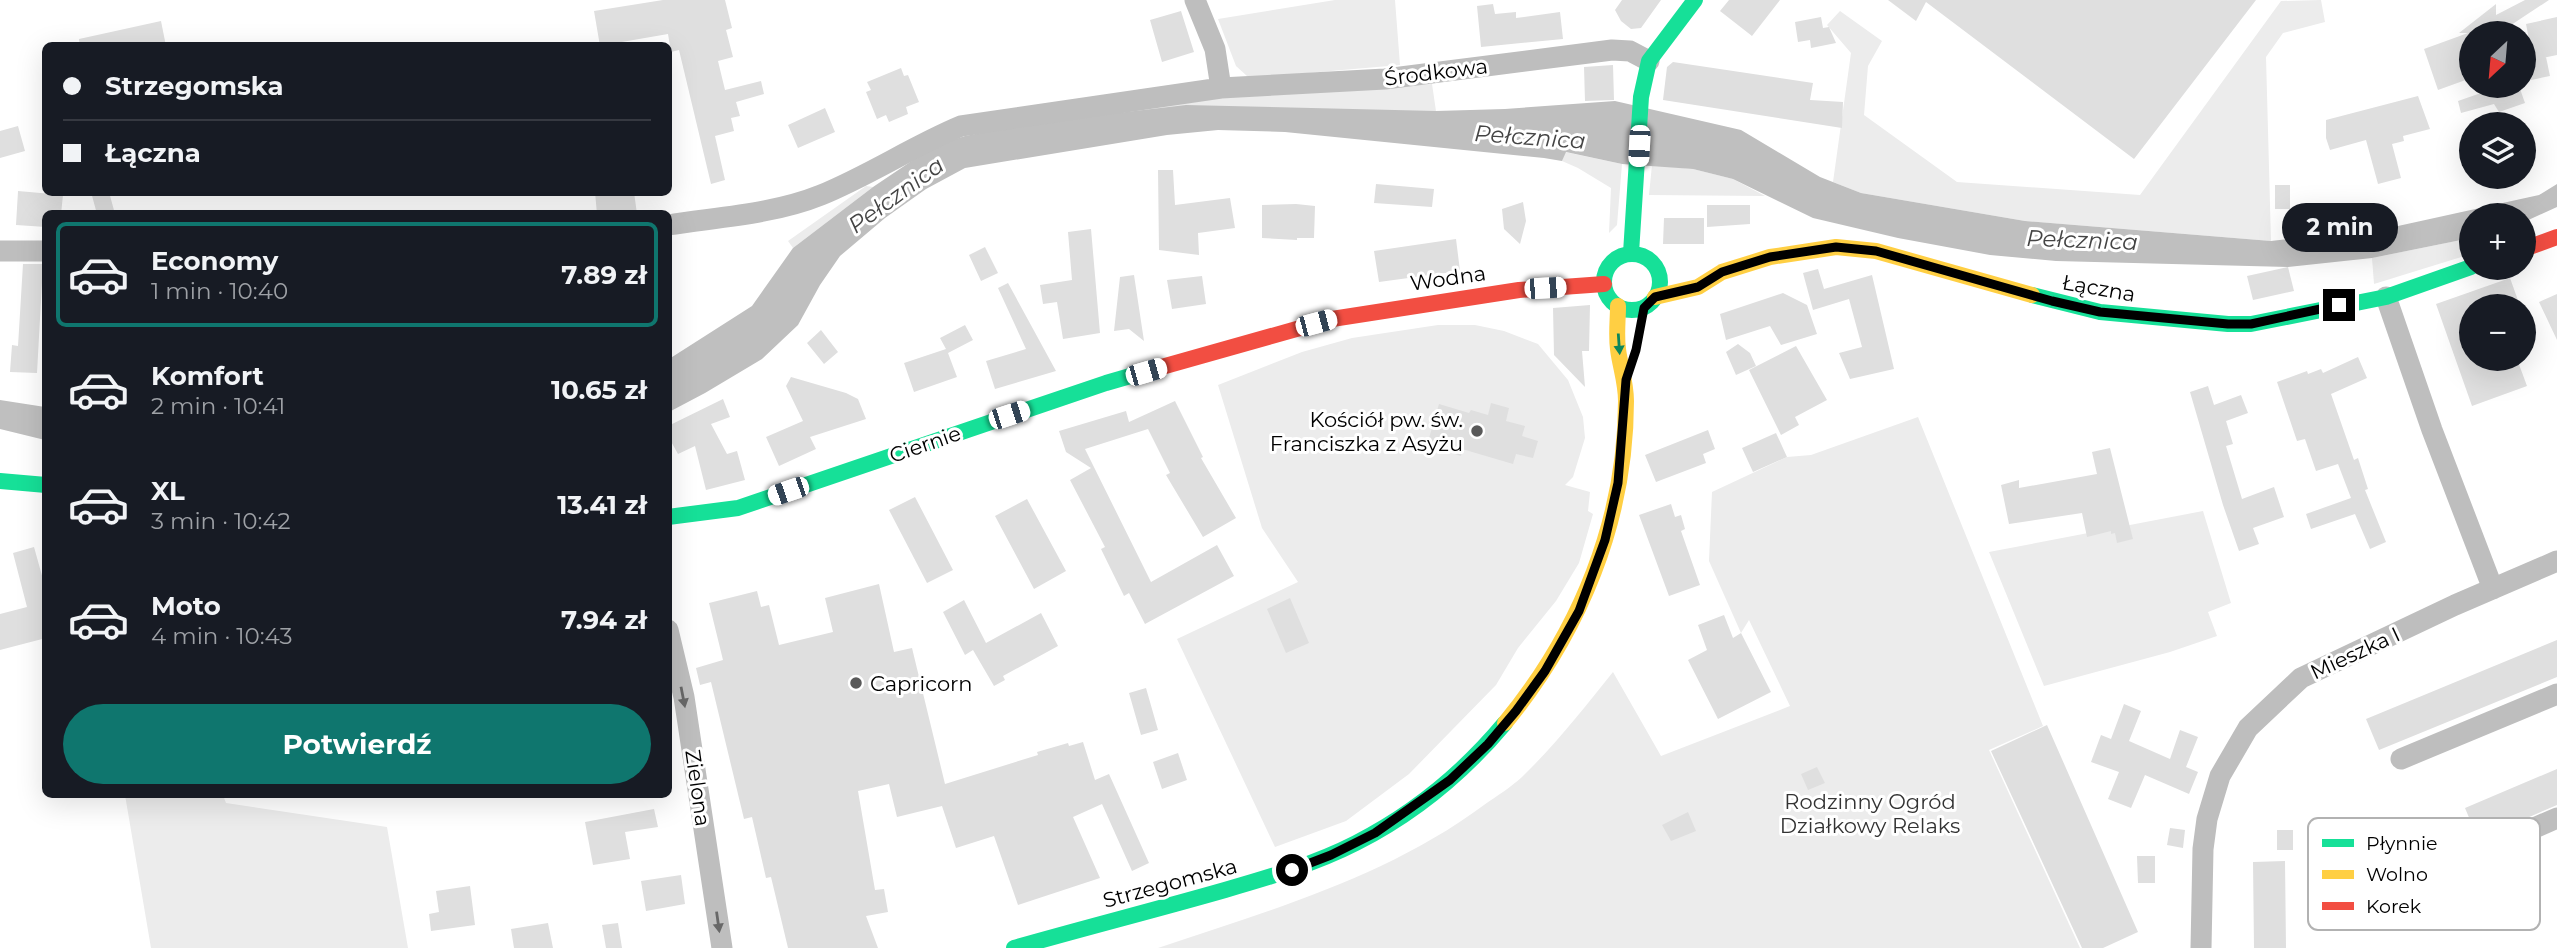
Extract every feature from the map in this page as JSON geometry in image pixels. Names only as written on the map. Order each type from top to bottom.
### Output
[{"type":"street","points":[[672,224],[771,210],[819,196],[961,126],[1221,88],[1215,49],[1195,0]]},
{"type":"street","points":[[1631,253],[1641,97],[1650,61],[1695,0]]},
{"type":"street","name":"Środkowa","points":[[1221,88],[1385,79],[1612,50],[1629,51],[1650,61]]},
{"type":"street","points":[[2536,245],[2557,237]]},
{"type":"street","name":"Łączna","points":[[1647,310],[1698,287],[1722,272],[1787,253],[1836,247],[1876,251],[2100,312],[2228,324],[2251,324],[2386,297],[2459,271]]},
{"type":"street","points":[[0,251],[42,251]]},
{"type":"street","points":[[1655,267],[1660,285],[1647,310],[1630,311],[1611,302],[1604,284],[1605,273],[1610,263],[1619,257],[1631,253],[1642,256],[1655,267],[1677,271]]},
{"type":"street","name":"Łączna","points":[[1696,270],[1722,272]]},
{"type":"street","name":"Wodna","points":[[1300,327],[1362,312],[1468,296],[1604,284]]},
{"type":"street","points":[[2386,297],[2432,430],[2493,589]]},
{"type":"street","name":"Strzegomska","points":[[1618,306],[1618,348],[1626,380]]},
{"type":"street","name":"Ciernie","points":[[672,516],[738,508],[1106,383],[1300,327]]},
{"type":"street","name":"Strzegomska","points":[[1014,948],[1274,876],[1320,859],[1375,833],[1428,797],[1471,762],[1516,711],[1545,671],[1581,604],[1605,540],[1613,508],[1623,439],[1626,380],[1636,350]]},
{"type":"street","points":[[0,481],[42,485]]},
{"type":"street","name":"Mieszka I","points":[[2201,948],[2203,849],[2207,820],[2220,776],[2248,728],[2301,678],[2557,561]]},
{"type":"street","name":"Zielona","points":[[672,647],[684,697],[722,948]]},
{"type":"street","points":[[2401,759],[2557,694]]},
{"type":"street","points":[[2540,825],[2557,818]]},
{"type":"green space","points":[[1335,0],[1395,0],[1400,65],[1261,77],[1247,76],[1236,66],[1218,19]]},
{"type":"green space","points":[[2321,0],[2325,22],[2283,33],[2266,57],[2271,241],[2025,221],[1861,193],[1833,182],[1851,53],[1827,25],[1840,11],[1882,41],[1868,66],[1864,115],[1957,182],[2140,195],[2281,1]]},
{"type":"green space","points":[[1432,84],[1436,111],[1342,111],[1032,123],[1190,99]]},
{"type":"green space","points":[[1565,152],[1622,164],[1617,225],[1609,233],[1611,188],[1562,161]]},
{"type":"green space","points":[[1652,165],[1693,169],[1733,179],[1765,196],[1649,195]]},
{"type":"green space","points":[[866,186],[873,187],[793,248],[788,241]]},
{"type":"green space","points":[[2459,240],[2459,258],[2374,284],[2372,258]]},
{"type":"green space","points":[[1438,325],[1475,325],[1504,331],[1538,344],[1568,380],[1583,417],[1585,438],[1573,477],[1565,485],[1590,492],[1588,511],[1593,514],[1579,563],[1556,601],[1518,648],[1496,685],[1409,774],[1346,821],[1275,847],[1177,639],[1298,582],[1262,528],[1218,385],[1302,352],[1352,338]]},
{"type":"green space","name":"Rodzinny Ogród Działkowy Relaks","points":[[1918,417],[2043,726],[1989,750],[2080,948],[1158,948],[1327,889],[1368,872],[1447,830],[1522,777],[1558,739],[1613,672],[1661,756],[1790,706],[1749,620],[1741,633],[1709,561],[1712,492],[1787,457],[1811,455]]},
{"type":"green space","points":[[2203,511],[2231,603],[2208,612],[2217,636],[2170,652],[2044,686],[1989,552]]},
{"type":"green space","points":[[126,798],[224,798],[226,803],[387,827],[408,948],[151,948]]},
{"type":"water","name":"Pełcznica","points":[[1615,101],[1741,130],[1820,177],[1861,193],[2025,221],[2271,241],[2398,226],[2459,213],[2459,240],[2372,258],[2288,267],[2056,261],[1990,255],[1898,238],[1813,218],[1733,179],[1693,169],[1622,164],[1566,152],[1562,161],[1285,132],[1218,130],[1167,135],[965,168],[926,189],[885,218],[840,256],[798,325],[762,359],[672,410],[672,357],[752,306],[793,248],[873,187],[934,146],[965,136],[1032,123],[1186,105],[1436,111]]},
{"type":"water","points":[[2557,184],[2557,207],[2536,217],[2536,203],[2503,203],[2539,195]]},
{"type":"water","points":[[0,400],[42,407],[42,439],[0,429]]},
{"type":"building","points":[[663,0],[725,0],[732,28],[726,30],[733,57],[718,61],[725,90],[761,81],[764,94],[736,102],[740,116],[731,118],[734,131],[715,136],[725,180],[711,184],[679,50],[672,52],[672,42],[669,42],[668,34],[622,42],[599,42],[594,11]]},
{"type":"building","points":[[1622,0],[1661,0],[1641,28],[1631,29],[1621,21],[1615,10]]},
{"type":"building","points":[[1729,0],[1780,0],[1752,36],[1720,11]]},
{"type":"building","points":[[1888,0],[2256,0],[2134,159],[1926,2],[1916,21]]},
{"type":"building","points":[[2525,0],[2549,0],[2517,21],[2474,21],[2496,4],[2496,15]]},
{"type":"building","points":[[1493,4],[1495,14],[1516,12],[1516,18],[1560,12],[1563,39],[1481,47],[1477,6]]},
{"type":"building","points":[[1181,11],[1194,52],[1162,62],[1150,20]]},
{"type":"building","points":[[1821,17],[1823,28],[1829,27],[1836,43],[1811,48],[1810,40],[1798,42],[1795,22]]},
{"type":"building","points":[[2557,17],[2557,55],[2546,57],[2550,76],[2536,79],[2536,22]]},
{"type":"building","points":[[161,21],[165,42],[79,42],[79,39]]},
{"type":"building","points":[[2459,36],[2459,82],[2438,90],[2424,49]]},
{"type":"building","points":[[1673,62],[1813,83],[1810,100],[1843,102],[1842,128],[1663,100],[1667,67]]},
{"type":"building","points":[[1613,65],[1614,100],[1585,101],[1584,67]]},
{"type":"building","points":[[901,68],[904,76],[908,75],[919,102],[906,107],[908,114],[889,122],[886,115],[877,119],[866,92],[871,90],[867,82]]},
{"type":"building","points":[[2418,96],[2430,129],[2403,136],[2404,141],[2392,144],[2401,178],[2378,184],[2366,140],[2330,150],[2326,138],[2326,120]]},
{"type":"building","points":[[2467,98],[2523,98],[2525,103],[2499,112],[2494,104],[2461,112],[2458,101]]},
{"type":"building","points":[[825,108],[835,132],[798,148],[788,125]]},
{"type":"building","points":[[18,126],[25,151],[0,158],[0,131]]},
{"type":"building","points":[[1158,170],[1173,170],[1175,205],[1230,198],[1235,228],[1198,233],[1199,255],[1159,250]]},
{"type":"building","points":[[1376,184],[1434,189],[1432,207],[1374,203]]},
{"type":"building","points":[[2275,185],[2290,185],[2290,209],[2275,209]]},
{"type":"building","points":[[18,191],[42,193],[42,196],[63,196],[61,210],[42,210],[42,227],[16,225]]},
{"type":"building","points":[[92,196],[110,196],[114,210],[96,210]]},
{"type":"building","points":[[595,196],[635,196],[636,210],[597,210]]},
{"type":"building","points":[[1523,202],[1526,221],[1520,244],[1504,229],[1502,209]]},
{"type":"building","points":[[1262,205],[1315,206],[1314,238],[1262,238]]},
{"type":"building","points":[[1707,205],[1750,205],[1750,224],[1707,227]]},
{"type":"building","points":[[1664,218],[1704,218],[1704,244],[1663,244]]},
{"type":"building","points":[[1091,229],[1100,333],[1063,339],[1057,302],[1043,304],[1040,285],[1072,280],[1068,232]]},
{"type":"building","points":[[1456,239],[1460,271],[1379,282],[1374,251]]},
{"type":"building","points":[[985,247],[998,273],[981,281],[969,255]]},
{"type":"building","points":[[23,264],[42,264],[37,373],[10,372],[12,345],[18,346]]},
{"type":"building","points":[[2288,267],[2294,291],[2253,300],[2247,276]]},
{"type":"building","points":[[1818,269],[1824,289],[1872,275],[1894,369],[1850,379],[1839,353],[1862,347],[1849,299],[1813,310],[1803,273]]},
{"type":"building","points":[[1134,275],[1144,341],[1129,329],[1114,331],[1120,277]]},
{"type":"building","points":[[1202,276],[1206,304],[1172,309],[1167,280]]},
{"type":"building","points":[[2511,280],[2516,294],[2464,294]]},
{"type":"building","points":[[1008,283],[1056,371],[995,389],[986,361],[1026,349],[998,288]]},
{"type":"building","points":[[1783,293],[1807,305],[1817,334],[1781,345],[1770,326],[1726,340],[1720,314]]},
{"type":"building","points":[[2557,294],[2557,340],[2539,302]]},
{"type":"building","points":[[2459,296],[2459,369],[2436,304]]},
{"type":"building","points":[[1590,305],[1589,351],[1582,351],[1585,387],[1554,355],[1553,308]]},
{"type":"building","points":[[965,325],[973,340],[948,353],[957,377],[914,392],[904,363],[946,349],[940,338]]},
{"type":"building","points":[[821,330],[838,352],[824,364],[807,343]]},
{"type":"building","points":[[1738,344],[1750,353],[1756,366],[1736,375],[1726,352]]},
{"type":"building","points":[[1796,346],[1827,400],[1795,417],[1799,425],[1781,435],[1749,370]]},
{"type":"building","points":[[2358,357],[2367,378],[2331,394],[2354,460],[2358,458],[2368,489],[2365,490],[2386,542],[2370,549],[2355,514],[2311,529],[2306,514],[2351,498],[2338,464],[2316,471],[2305,439],[2297,441],[2277,382],[2307,371],[2308,374],[2321,369],[2323,373]]},
{"type":"building","points":[[2460,371],[2521,371],[2527,386],[2472,406]]},
{"type":"building","points":[[791,377],[858,399],[866,419],[810,437],[816,449],[779,466],[766,437],[803,421],[786,386]]},
{"type":"building","points":[[2208,386],[2214,405],[2241,395],[2248,413],[2226,421],[2233,444],[2226,446],[2242,499],[2274,487],[2284,517],[2253,528],[2259,544],[2239,551],[2190,392]]},
{"type":"building","points":[[723,399],[730,417],[711,424],[727,454],[737,451],[745,480],[706,490],[695,446],[678,454],[672,443],[672,424]]},
{"type":"building","points":[[1175,401],[1203,457],[1201,458],[1236,518],[1203,537],[1166,475],[1170,473],[1148,429],[1085,449],[1151,582],[1217,545],[1234,576],[1145,624],[1129,593],[1124,596],[1101,549],[1105,547],[1070,480],[1091,468],[1066,452],[1059,431],[1126,411],[1129,422]]},
{"type":"building","name":"Kościół pw. św. Franciszka z Asyżu","points":[[1491,403],[1509,408],[1506,421],[1525,426],[1522,436],[1538,441],[1533,458],[1516,454],[1513,464],[1462,449],[1461,456],[1427,445],[1439,404],[1469,413],[1471,410],[1488,415]]},
{"type":"building","points":[[1708,430],[1715,449],[1703,454],[1706,463],[1656,482],[1645,455]]},
{"type":"building","points":[[1776,433],[1787,457],[1753,472],[1742,448]]},
{"type":"building","points":[[2110,448],[2133,539],[2117,543],[2115,533],[2111,534],[2111,531],[2087,537],[2082,513],[2009,524],[2001,485],[2019,480],[2019,488],[2097,474],[2092,452]]},
{"type":"building","points":[[915,497],[953,570],[927,583],[889,510]]},
{"type":"building","points":[[1027,499],[1066,571],[1034,589],[995,516]]},
{"type":"building","points":[[1671,504],[1675,517],[1681,515],[1685,529],[1681,531],[1700,585],[1669,596],[1639,515]]},
{"type":"building","points":[[34,547],[42,576],[42,639],[0,650],[0,614],[27,607],[13,553]]},
{"type":"building","points":[[879,584],[894,652],[912,648],[945,784],[1038,755],[1037,752],[1068,743],[1069,746],[1083,742],[1095,780],[1109,774],[1149,863],[1132,871],[1102,804],[1073,817],[1100,878],[1018,905],[994,836],[956,848],[942,806],[897,817],[889,784],[858,791],[875,890],[884,889],[888,912],[866,916],[878,948],[788,948],[771,877],[766,878],[752,817],[744,819],[711,682],[700,685],[696,668],[723,660],[709,603],[757,591],[761,607],[769,605],[779,645],[833,632],[825,598]]},
{"type":"building","points":[[1290,598],[1309,643],[1286,653],[1267,609]]},
{"type":"building","points":[[964,600],[986,643],[1041,613],[1058,646],[1003,676],[1005,680],[994,686],[973,650],[965,655],[943,612]]},
{"type":"building","points":[[1724,615],[1733,638],[1741,633],[1771,692],[1718,719],[1688,660],[1707,650],[1698,625]]},
{"type":"building","points":[[2557,640],[2557,677],[2379,750],[2366,719]]},
{"type":"building","points":[[1146,688],[1158,730],[1141,735],[1129,693]]},
{"type":"building","points":[[2124,704],[2141,711],[2129,741],[2170,759],[2180,730],[2198,737],[2186,767],[2198,772],[2189,794],[2145,775],[2131,808],[2108,799],[2119,772],[2091,762],[2101,735],[2111,739]]},
{"type":"building","points":[[2047,725],[2138,932],[2103,948],[2082,948],[1991,751]]},
{"type":"building","points":[[1178,753],[1187,780],[1162,789],[1153,762]]},
{"type":"building","points":[[1817,767],[1825,783],[1808,790],[1801,774]]},
{"type":"building","points":[[2557,769],[2557,805],[2527,818],[2469,818],[2465,808]]},
{"type":"building","points":[[654,809],[658,827],[625,832],[630,859],[593,865],[585,822]]},
{"type":"building","points":[[1688,812],[1696,831],[1671,841],[1662,825]]},
{"type":"building","points":[[2170,828],[2185,830],[2183,848],[2167,845]]},
{"type":"building","points":[[2277,830],[2293,830],[2293,850],[2277,850]]},
{"type":"building","points":[[2137,856],[2155,856],[2155,883],[2138,883]]},
{"type":"building","points":[[2285,861],[2286,948],[2254,948],[2253,862]]},
{"type":"building","points":[[681,875],[685,904],[646,911],[641,881]]},
{"type":"building","points":[[470,886],[475,925],[431,931],[429,914],[439,912],[436,891]]},
{"type":"building","points":[[548,923],[553,948],[514,948],[511,929]]},
{"type":"building","points":[[618,923],[622,948],[606,948],[602,925]]},
{"type":"traffic: fast","points":[[1631,253],[1641,97],[1649,61],[1695,0]]},
{"type":"traffic: fast","points":[[1632,254],[1643,256],[1652,262],[1658,271],[1660,282],[1658,293],[1652,302],[1643,308],[1632,310],[1621,308],[1612,302],[1606,293],[1604,282],[1606,271],[1612,262],[1621,256],[1632,254]]},
{"type":"traffic: fast","points":[[2032,295],[2100,312],[2251,324],[2386,297],[2459,271]]},
{"type":"traffic: fast","points":[[672,516],[738,508],[1151,370]]},
{"type":"traffic: fast","points":[[0,481],[42,485]]},
{"type":"traffic: fast","points":[[1014,948],[1259,880],[1340,851],[1398,819],[1436,791],[1505,723]]},
{"type":"traffic: slow","points":[[1655,297],[1698,287],[1722,272],[1770,257],[1836,247],[1876,251],[2032,295]]},
{"type":"traffic: slow","points":[[1505,723],[1556,651],[1594,572],[1607,531],[1618,489],[1624,445],[1626,401],[1617,343],[1618,306]]},
{"type":"traffic: jam","points":[[2536,245],[2557,237]]},
{"type":"traffic: jam","points":[[1151,370],[1332,319],[1519,290],[1604,284]]},
{"type":"place","name":"Kościół pw. św. Franciszka z Asyżu","points":[[1477,431]]},
{"type":"place","name":"Capricorn","points":[[856,683]]},
{"type":"route","points":[[1292,870],[1331,855],[1375,833],[1450,780],[1488,744],[1545,671],[1579,611],[1605,540],[1618,483],[1626,380],[1636,350],[1644,308],[1655,297],[1698,287],[1722,272],[1747,263],[1787,253],[1836,247],[1876,251],[2100,312],[2251,324],[2339,305]]}]
